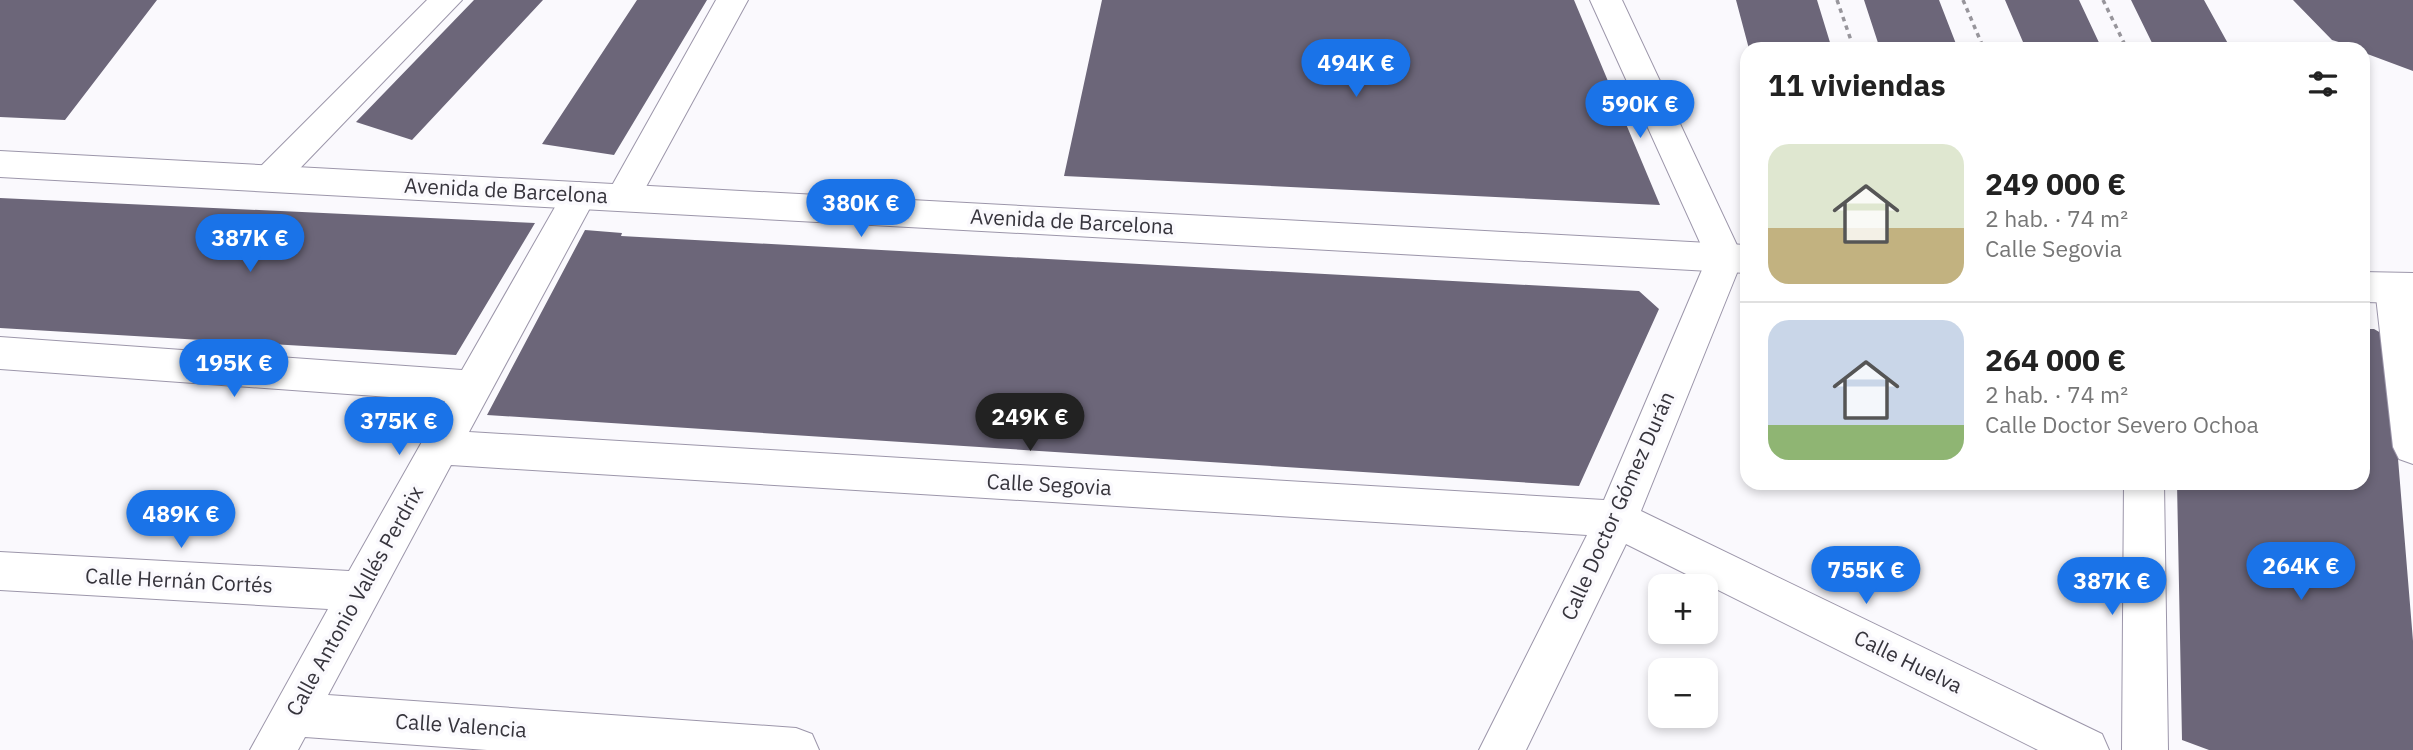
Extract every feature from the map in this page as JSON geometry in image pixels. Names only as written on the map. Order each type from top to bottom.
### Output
[{"type":"street","points":[[270,178],[446,0]]},
{"type":"street","points":[[622,198],[732,0]]},
{"type":"street","points":[[1606,0],[1736,258]]},
{"type":"street","name":"Avenida de Barcelona","points":[[0,163],[1736,258]]},
{"type":"street","name":"Calle Antonio Vallés Perdrix","points":[[283,732],[579,195]]},
{"type":"street","name":"Calle Doctor Gómez Durán","points":[[1503,750],[1617,519],[1736,258]]},
{"type":"street","points":[[2389,287],[2413,447]]},
{"type":"street","points":[[0,353],[473,387]]},
{"type":"street","name":"Calle Segovia","points":[[439,447],[1617,519]]},
{"type":"street","points":[[2144,490],[2145,750]]},
{"type":"street","name":"Calle Huelva","points":[[1617,519],[2086,750]]},
{"type":"street","name":"Calle Hernán Cortés","points":[[0,571],[359,591]]},
{"type":"street","name":"Calle Valencia","points":[[283,732],[796,750]]},
{"type":"path","points":[[1837,0],[1852,42]]},
{"type":"path","points":[[1964,0],[1980,42]]},
{"type":"path","points":[[2103,0],[2124,42]]},
{"type":"building","points":[[0,0],[157,0],[65,120],[0,117]]},
{"type":"building","points":[[474,0],[543,0],[412,140],[356,122]]},
{"type":"building","points":[[637,0],[707,0],[614,155],[542,144]]},
{"type":"building","points":[[1102,0],[1574,0],[1660,205],[1064,176]]},
{"type":"building","points":[[1736,0],[1817,0],[1830,42],[1747,42]]},
{"type":"building","points":[[1864,0],[1939,0],[1955,42],[1878,42]]},
{"type":"building","points":[[2005,0],[2079,0],[2099,42],[2023,42]]},
{"type":"building","points":[[2131,0],[2204,0],[2227,42],[2152,42]]},
{"type":"building","points":[[2293,0],[2413,0],[2413,71],[2370,55],[2370,42],[2332,40]]},
{"type":"building","points":[[0,198],[535,223],[456,355],[0,328]]},
{"type":"building","points":[[585,230],[622,233],[621,236],[1639,291],[1659,309],[1579,486],[487,415]]},
{"type":"building","points":[[2370,329],[2374,329],[2388,337],[2413,641],[2413,750],[2209,750],[2182,740],[2177,490],[2370,490]]}]
